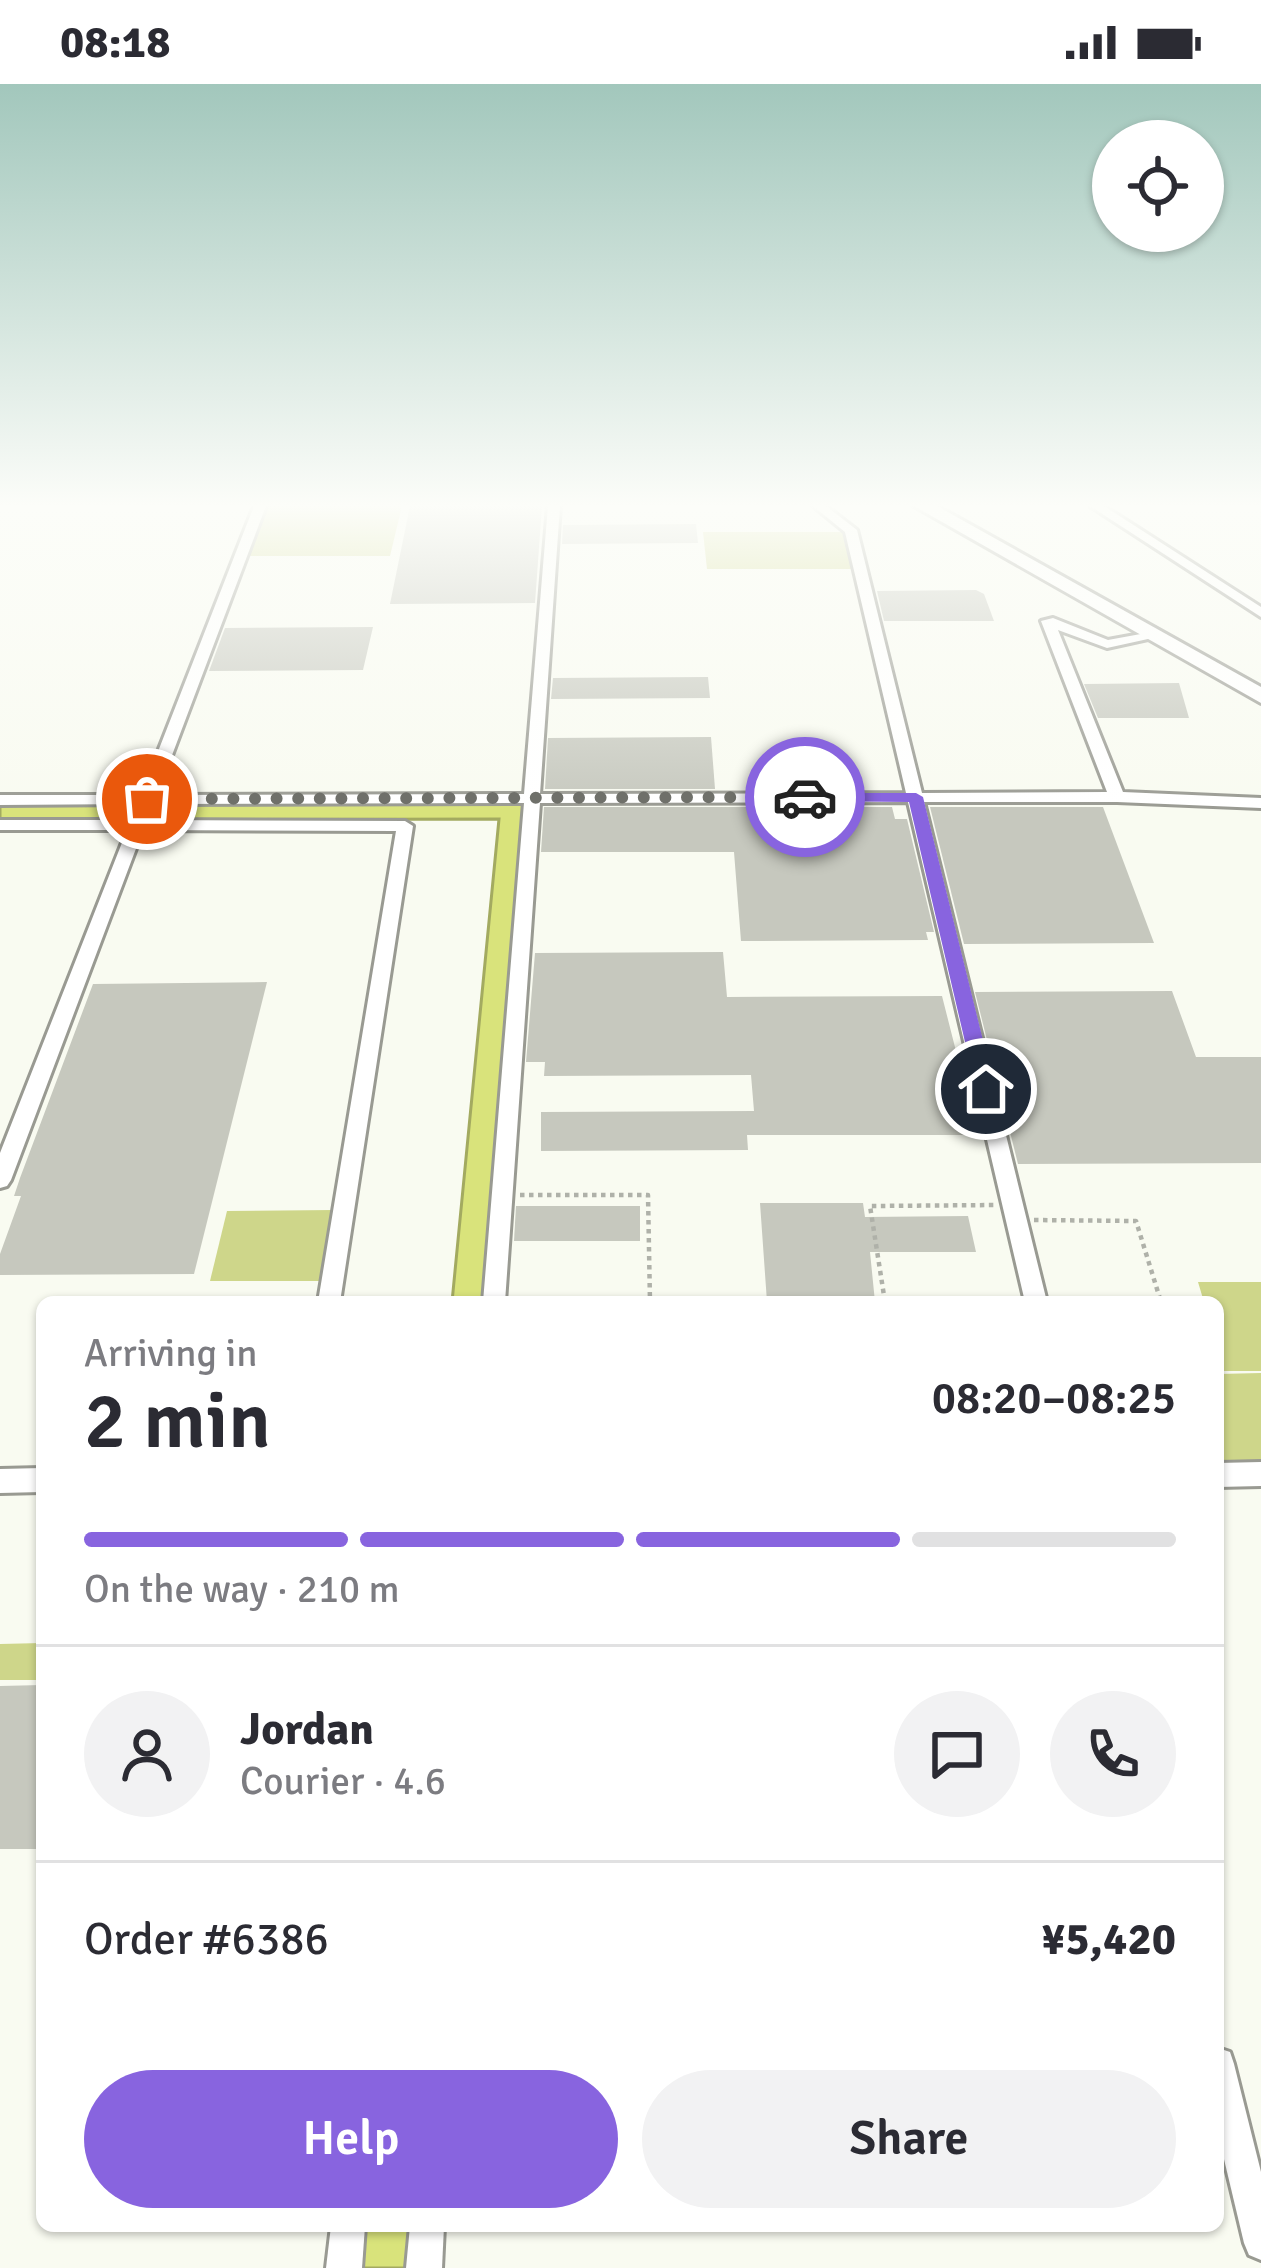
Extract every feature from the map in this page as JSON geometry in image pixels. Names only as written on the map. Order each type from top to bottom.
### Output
[{"type":"highway","points":[[1105,608],[1261,696]]},
{"type":"street","points":[[0,1180],[221,608]]},
{"type":"street","points":[[494,1296],[546,608]]},
{"type":"street","points":[[870,608],[1035,1296]]},
{"type":"street","points":[[1117,797],[1048,622],[1107,644],[1152,634]]},
{"type":"street","points":[[0,800],[1117,797],[1261,803]]},
{"type":"street","points":[[0,825],[398,823],[408,830],[330,1296]]},
{"type":"street","points":[[1224,1475],[1261,1474]]},
{"type":"street","points":[[0,1481],[36,1480]]},
{"type":"street","points":[[1224,2089],[1261,2243]]},
{"type":"street","points":[[344,2268],[347,2232]]},
{"type":"street","points":[[424,2268],[427,2232]]},
{"type":"path","points":[[502,1195],[648,1195],[650,1296]]},
{"type":"path","points":[[884,1296],[870,1206],[1136,1221],[1159,1296]]},
{"type":"shaded area","points":[[0,804],[525,804],[489,1296],[453,1296],[499,819],[0,820]]},
{"type":"shaded area","points":[[334,1210],[322,1281],[210,1281],[227,1211]]},
{"type":"shaded area","points":[[1198,1282],[1261,1282],[1261,1371],[1224,1371],[1224,1296],[1202,1296]]},
{"type":"shaded area","points":[[1261,1373],[1261,1462],[1224,1463],[1224,1374]]},
{"type":"shaded area","points":[[36,1643],[36,1680],[0,1680],[0,1644]]},
{"type":"shaded area","points":[[361,2232],[413,2232],[410,2268],[358,2268]]},
{"type":"building","points":[[881,608],[989,608],[994,621],[884,621]]},
{"type":"building","points":[[373,627],[363,670],[209,671],[225,628]]},
{"type":"building","points":[[708,677],[710,698],[551,699],[553,678]]},
{"type":"building","points":[[1179,683],[1189,718],[1098,718],[1084,684]]},
{"type":"building","points":[[711,737],[715,789],[545,789],[548,738]]},
{"type":"building","points":[[544,807],[892,807],[895,819],[907,819],[934,932],[926,932],[928,940],[741,941],[734,852],[541,852]]},
{"type":"building","points":[[930,807],[1103,807],[1154,943],[964,944]]},
{"type":"building","points":[[723,952],[727,997],[942,996],[981,1135],[747,1135],[748,1150],[541,1151],[541,1112],[754,1111],[751,1075],[544,1076],[545,1062],[526,1062],[535,953]]},
{"type":"building","points":[[267,982],[194,1274],[0,1275],[0,1254],[21,1196],[14,1196],[93,984]]},
{"type":"building","points":[[1172,991],[1196,1057],[1261,1057],[1261,1163],[1018,1164],[975,992]]},
{"type":"building","points":[[760,1203],[863,1203],[865,1217],[968,1216],[976,1252],[870,1252],[874,1296],[767,1296]]},
{"type":"building","points":[[516,1206],[640,1206],[640,1241],[514,1241]]},
{"type":"building","points":[[36,1685],[36,1849],[0,1849],[0,1686]]},
{"type":"way so far","points":[[147,799],[805,797]]},
{"type":"route","points":[[805,797],[916,797],[986,1089]]}]
